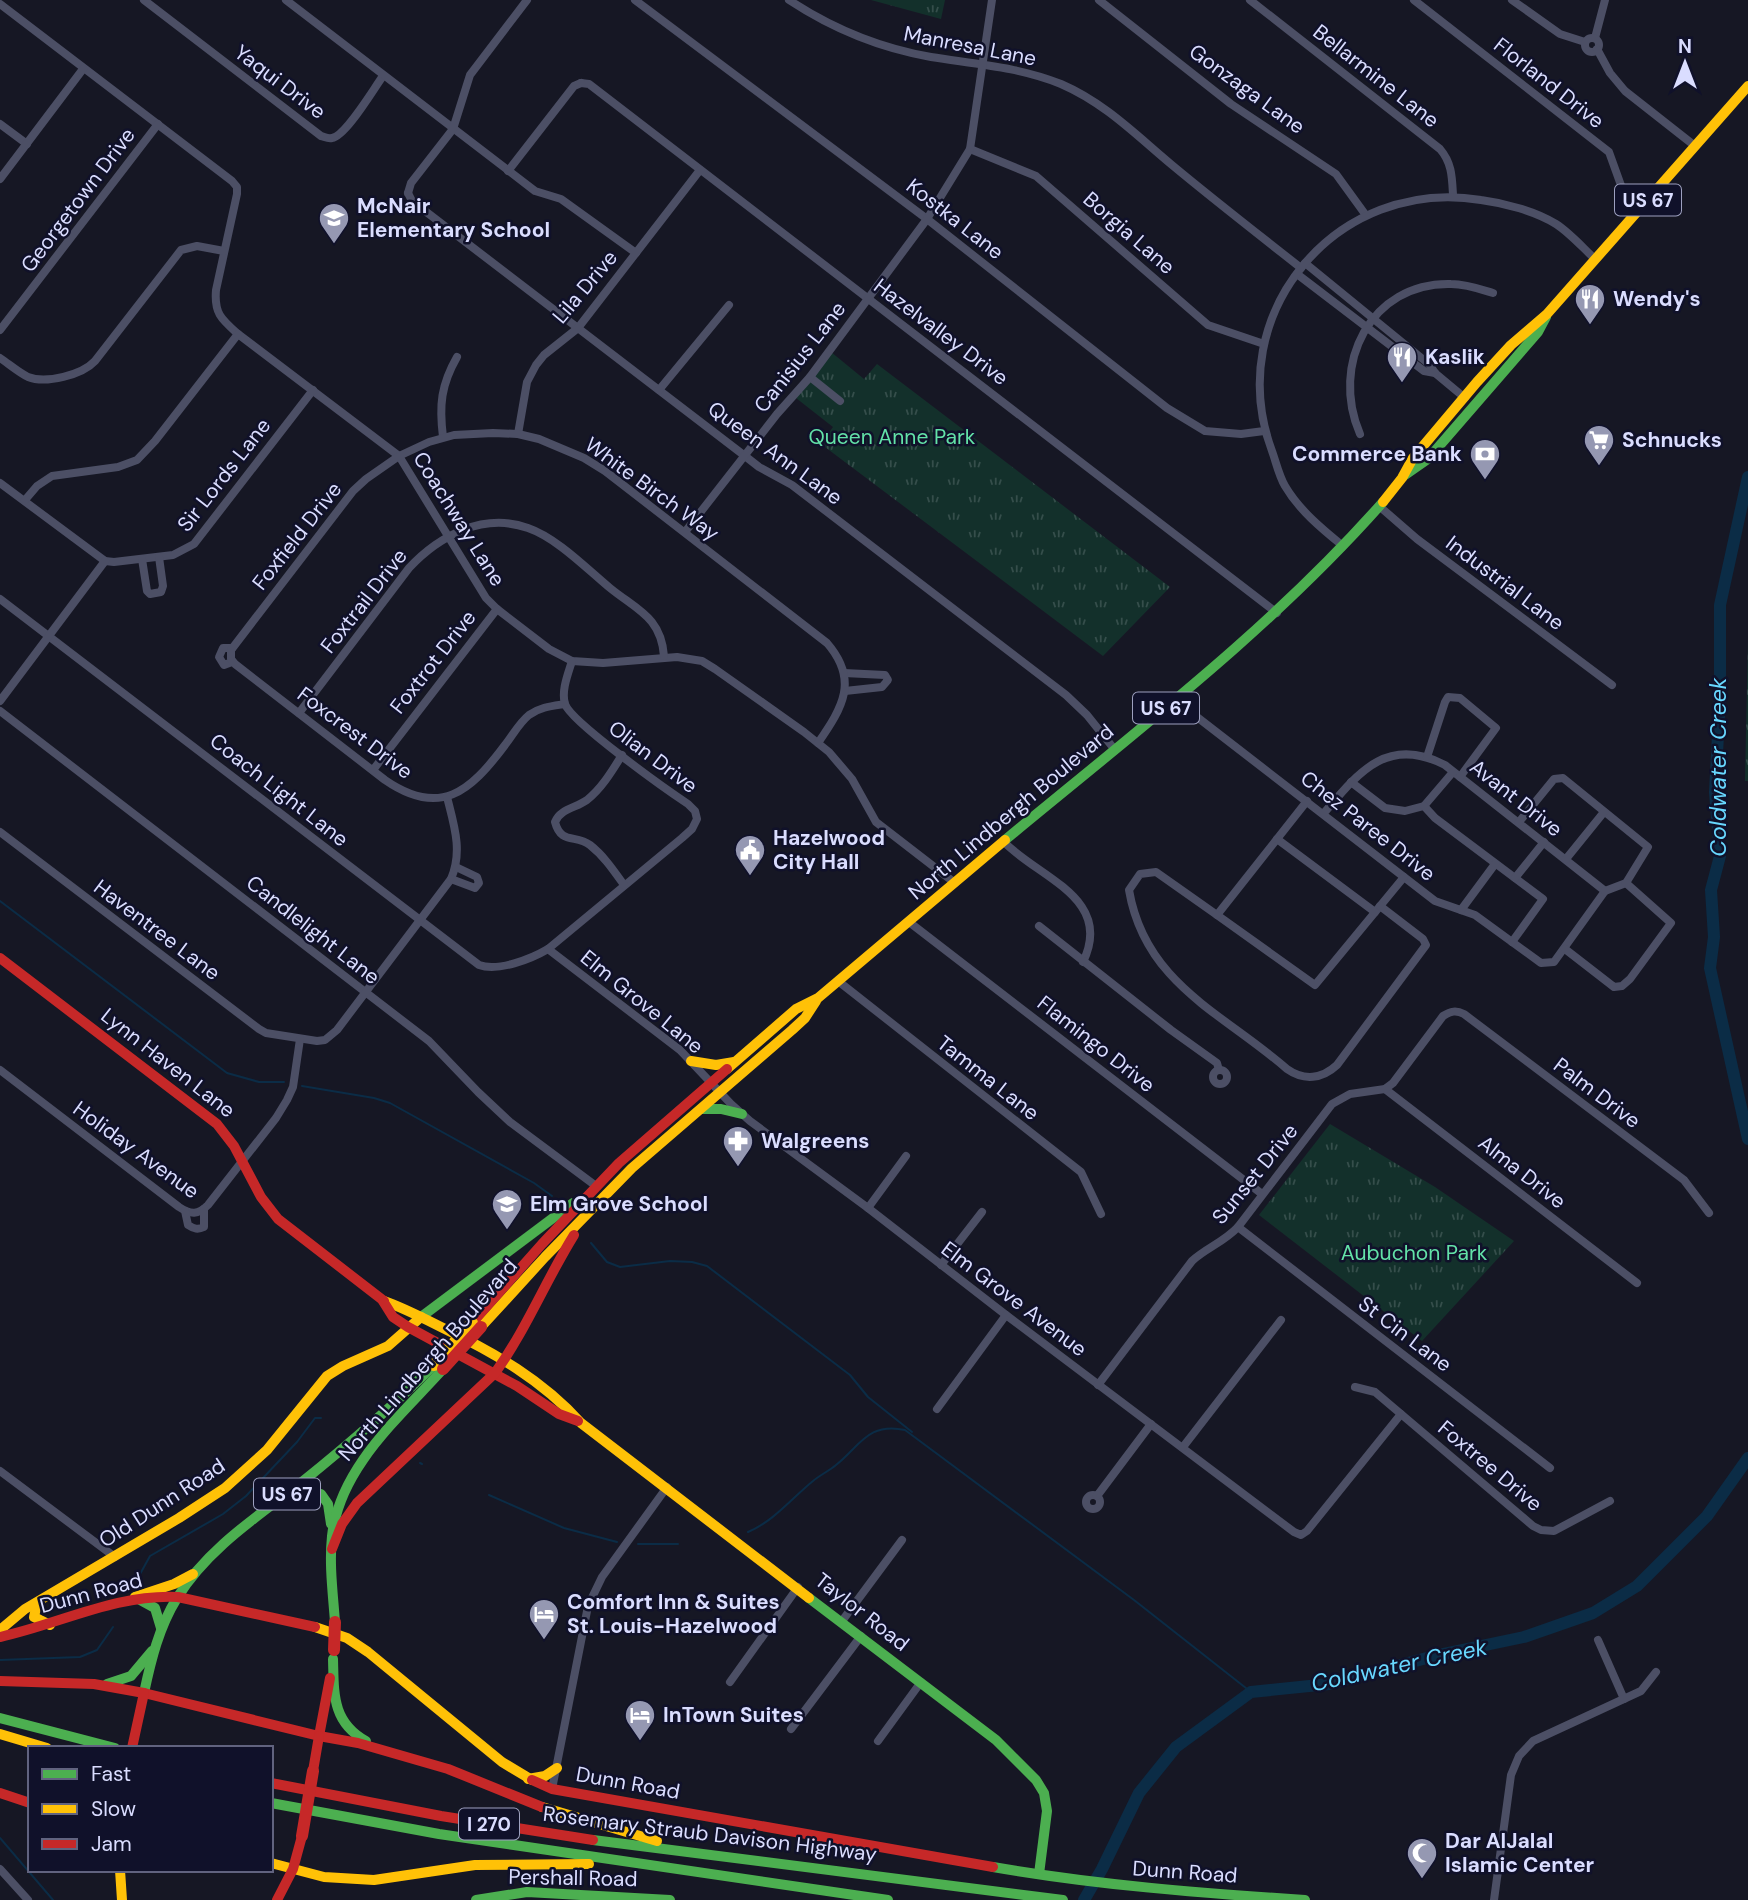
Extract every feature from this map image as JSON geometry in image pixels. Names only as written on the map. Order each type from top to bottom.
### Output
[{"type":"main road","name":"North Lindbergh Boulevard","points":[[476,1325],[632,1168],[702,1109],[738,1061],[796,1009],[818,998],[1278,613],[1379,506],[1405,475],[1412,458],[1470,402],[1531,326],[1548,314],[1748,86]]},
{"type":"main road","name":"Lynn Haven Lane","points":[[0,958],[217,1124],[233,1142],[270,1212],[383,1301],[463,1339]]},
{"type":"main road","name":"North Lindbergh Boulevard","points":[[278,1900],[293,1869],[302,1836],[334,1654],[334,1525],[349,1479],[439,1367],[596,1186],[638,1145],[716,1089],[805,1018],[818,998]]},
{"type":"main road","points":[[691,1062],[716,1065],[738,1061]]},
{"type":"main road","points":[[702,1109],[721,1109],[742,1114]]},
{"type":"main road","name":"Old Dunn Road","points":[[0,1630],[25,1609],[225,1488],[267,1450],[327,1376],[388,1346],[408,1326],[596,1186]]},
{"type":"main road","points":[[332,1549],[342,1523],[357,1503],[437,1430],[505,1361],[553,1268],[588,1212]]},
{"type":"main road","name":"Lynn Haven Lane","points":[[383,1301],[393,1317],[452,1351]]},
{"type":"main road","name":"Taylor Road","points":[[463,1339],[505,1361],[556,1394],[581,1423],[996,1740],[1044,1793],[1047,1812],[1039,1874]]},
{"type":"main road","name":"Taylor Road","points":[[452,1351],[495,1373],[559,1414],[581,1423]]},
{"type":"main road","name":"North Lindbergh Boulevard","points":[[132,1746],[152,1651],[178,1597],[195,1573],[228,1541],[439,1367]]},
{"type":"main road","points":[[281,1499],[311,1490],[321,1492],[330,1507],[332,1549]]},
{"type":"main road","points":[[135,1597],[174,1584],[195,1573]]},
{"type":"main road","points":[[135,1597],[155,1608],[161,1628]]},
{"type":"main road","name":"Dunn Road","points":[[0,1637],[50,1625],[135,1597],[178,1597],[326,1629],[347,1638],[369,1652],[491,1753],[528,1779],[552,1789],[1068,1880],[1304,1900]]},
{"type":"main road","points":[[37,1603],[34,1617],[50,1625]]},
{"type":"main road","points":[[19,1633],[17,1626],[25,1609]]},
{"type":"main road","points":[[99,1685],[131,1676],[152,1651]]},
{"type":"main road","points":[[118,1688],[135,1682],[152,1651]]},
{"type":"main road","points":[[334,1654],[335,1702],[338,1715],[345,1725],[362,1739],[406,1756]]},
{"type":"main road","points":[[0,1681],[118,1688],[358,1743],[448,1769],[542,1807],[709,1854]]},
{"type":"main road","points":[[0,1718],[107,1746]]},
{"type":"main road","points":[[0,1734],[40,1746]]},
{"type":"main road","points":[[528,1779],[545,1776],[557,1768]]},
{"type":"main road","name":"Rosemary Straub Davison Highway","points":[[273,1783],[514,1828],[1063,1900]]},
{"type":"main road","points":[[0,1793],[28,1802]]},
{"type":"main road","name":"Rosemary Straub Davison Highway","points":[[273,1803],[402,1828],[888,1900]]},
{"type":"main road","points":[[273,1864],[336,1879],[374,1881],[475,1865],[640,1864]]},
{"type":"main road","points":[[120,1872],[122,1900]]},
{"type":"main road","name":"Pershall Road","points":[[476,1900],[527,1892],[670,1900]]},
{"type":"street","name":"Yaqui Drive","points":[[144,0],[321,136],[329,139],[347,127],[383,76]]},
{"type":"street","points":[[286,0],[535,191],[561,199],[636,253]]},
{"type":"street","points":[[398,195],[408,193],[411,183],[453,129],[470,75],[527,0]]},
{"type":"street","name":"Kostka Lane","points":[[635,0],[927,219],[1167,408],[1205,430],[1241,434],[1264,430]]},
{"type":"street","name":"Manresa Lane","points":[[789,0],[842,31],[887,47],[1022,71],[1044,78],[1095,102],[1124,121],[1170,163],[1301,268],[1367,329],[1424,371],[1435,373]]},
{"type":"street","name":"Canisius Lane","points":[[685,532],[777,414],[810,377],[927,219],[970,149],[992,0]]},
{"type":"street","name":"Gonzaga Lane","points":[[1099,0],[1231,104],[1336,174],[1365,214]]},
{"type":"street","name":"Bellarmine Lane","points":[[1250,0],[1440,149],[1447,157],[1452,173],[1452,195]]},
{"type":"street","name":"Florland Drive","points":[[1414,0],[1609,152],[1627,202],[1636,213]]},
{"type":"street","points":[[1512,0],[1560,34],[1585,42]]},
{"type":"street","points":[[1585,42],[1588,50],[1592,52],[1597,49],[1599,44],[1595,38],[1605,0]]},
{"type":"street","name":"Coachway Lane","points":[[0,4],[214,166],[237,187],[215,304],[223,320],[237,334],[399,456],[476,583],[497,609],[549,649],[572,661],[603,663],[664,656],[702,662],[715,668],[818,743],[841,764],[876,822],[955,883]]},
{"type":"street","points":[[1585,42],[1595,38]]},
{"type":"street","points":[[1597,49],[1610,73],[1625,91],[1695,146]]},
{"type":"street","points":[[0,178],[83,69]]},
{"type":"street","name":"Hazelvalley Drive","points":[[509,172],[581,79],[1278,613]]},
{"type":"street","points":[[0,124],[27,144]]},
{"type":"street","name":"Georgetown Drive","points":[[0,330],[158,124]]},
{"type":"street","name":"Borgia Lane","points":[[970,149],[1036,176],[1208,325],[1264,344]]},
{"type":"street","name":"Lila Drive","points":[[518,434],[531,373],[544,355],[578,328],[700,170]]},
{"type":"street","name":"Queen Ann Lane","points":[[408,193],[412,201],[759,467],[792,485],[1066,695],[1087,715],[1115,750]]},
{"type":"street","points":[[1343,546],[1315,523],[1284,485],[1264,430],[1258,379],[1264,344],[1280,299],[1301,268],[1331,237],[1365,214],[1409,199],[1452,195],[1505,204],[1556,224],[1595,259]]},
{"type":"street","points":[[0,358],[38,380],[88,369],[181,250],[197,246],[224,251]]},
{"type":"street","name":"Manresa Lane","points":[[1301,268],[1375,318],[1470,402]]},
{"type":"street","points":[[1360,434],[1351,415],[1350,362],[1367,329],[1384,307],[1408,293],[1429,286],[1472,286],[1493,293]]},
{"type":"street","points":[[659,390],[729,304]]},
{"type":"street","points":[[25,500],[43,480],[52,476],[118,467],[136,460],[170,424],[237,334]]},
{"type":"street","points":[[443,437],[441,407],[444,384],[457,357]]},
{"type":"street","points":[[810,377],[840,401]]},
{"type":"street","name":"Sir Lords Lane","points":[[105,561],[159,557],[184,551],[194,544],[313,390]]},
{"type":"street","name":"White Birch Way","points":[[399,456],[443,437],[518,434],[562,447],[605,471],[827,643],[836,653],[844,673],[845,691],[838,712],[818,743]]},
{"type":"street","name":"Foxfield Drive","points":[[231,655],[353,491],[381,467],[399,456]]},
{"type":"street","points":[[0,482],[105,561],[0,701]]},
{"type":"street","name":"Industrial Lane","points":[[1379,506],[1426,545],[1612,685]]},
{"type":"street","name":"Foxtrail Drive","points":[[299,713],[408,568],[421,555],[448,536],[471,527],[499,522],[536,532],[649,617],[660,634],[664,656]]},
{"type":"street","points":[[142,559],[147,591],[155,594],[160,592],[163,586],[159,557]]},
{"type":"street","name":"Coach Light Lane","points":[[0,598],[479,965],[487,968],[531,959],[548,949]]},
{"type":"street","name":"Foxtrot Drive","points":[[373,770],[497,609]]},
{"type":"street","name":"Foxcrest Drive","points":[[231,655],[299,713],[397,788],[410,795],[425,798],[447,797]]},
{"type":"street","points":[[300,1039],[324,1041],[337,1030],[451,879],[458,850],[447,797],[467,788],[478,779],[527,717],[543,708],[565,704],[566,681],[572,661]]},
{"type":"street","points":[[844,673],[877,674],[888,680],[882,687],[845,691]]},
{"type":"street","points":[[1324,813],[1351,782],[1362,770],[1383,759],[1427,757],[1448,697],[1460,698],[1496,727],[1424,806],[1405,811],[1385,808],[1351,782]]},
{"type":"street","name":"Chez Paree Drive","points":[[1175,700],[1435,901],[1475,915],[1541,963],[1554,962],[1565,949]]},
{"type":"street","name":"Olian Drive","points":[[548,949],[689,832],[697,819],[695,811],[688,804],[577,721],[565,704]]},
{"type":"street","name":"Candlelight Lane","points":[[0,711],[434,1046],[478,1093],[510,1122],[596,1186]]},
{"type":"street","points":[[622,755],[594,794],[562,812],[555,822],[562,836],[588,843],[624,884]]},
{"type":"street","name":"Avant Drive","points":[[1427,757],[1456,774],[1605,891]]},
{"type":"street","points":[[1519,822],[1554,779],[1563,778],[1648,847],[1626,883],[1605,891],[1565,949],[1614,987],[1622,986],[1630,979],[1671,923],[1626,883]]},
{"type":"street","points":[[1217,915],[1307,801]]},
{"type":"street","points":[[1424,806],[1435,818],[1543,899],[1512,942]]},
{"type":"street","points":[[1566,859],[1604,812]]},
{"type":"street","name":"Haventree Lane","points":[[0,832],[258,1029],[300,1039]]},
{"type":"street","points":[[1277,839],[1377,909],[1423,939],[1426,945],[1338,1065],[1323,1075],[1312,1078],[1296,1076],[1188,993],[1163,969],[1132,909],[1129,890],[1140,874],[1156,872],[1315,985],[1377,909],[1404,877]]},
{"type":"street","points":[[1004,842],[1067,891],[1084,908],[1091,932],[1089,951],[1083,962]]},
{"type":"street","points":[[1515,878],[1544,842]]},
{"type":"street","points":[[1461,910],[1495,863]]},
{"type":"street","points":[[451,879],[468,887],[475,888],[479,884],[477,877],[456,867]]},
{"type":"street","name":"Flamingo Drive","points":[[909,922],[1262,1194]]},
{"type":"street","points":[[1039,926],[1217,1063],[1219,1070]]},
{"type":"street","name":"Elm Grove Lane","points":[[548,949],[644,1022],[691,1062],[716,1089]]},
{"type":"street","name":"Tamma Lane","points":[[838,981],[1081,1172],[1101,1214]]},
{"type":"street","name":"Palm Drive","points":[[1385,1089],[1399,1076],[1443,1016],[1454,1011],[1464,1014],[1684,1181],[1710,1213]]},
{"type":"street","name":"Holiday Avenue","points":[[0,1070],[185,1211],[197,1213],[204,1209],[276,1118],[287,1100],[293,1087],[300,1039]]},
{"type":"street","name":"Elm Grove Avenue","points":[[716,1089],[742,1114],[1098,1385],[1301,1535],[1401,1414]]},
{"type":"street","name":"Sunset Drive","points":[[1098,1385],[1192,1261],[1202,1252],[1227,1239],[1238,1227],[1332,1104],[1350,1094],[1385,1089]]},
{"type":"street","name":"Alma Drive","points":[[1385,1089],[1637,1283]]},
{"type":"street","points":[[868,1208],[906,1156]]},
{"type":"street","points":[[185,1211],[188,1225],[193,1229],[200,1229],[204,1227],[204,1209]]},
{"type":"street","points":[[941,1265],[982,1212]]},
{"type":"street","name":"St Cin Lane","points":[[1238,1227],[1550,1468]]},
{"type":"street","points":[[937,1409],[1006,1315]]},
{"type":"street","points":[[1183,1447],[1281,1320]]},
{"type":"street","name":"Foxtree Drive","points":[[1355,1387],[1375,1392],[1541,1530],[1554,1531],[1610,1501]]},
{"type":"street","points":[[1097,1496],[1151,1424]]},
{"type":"street","points":[[0,1472],[115,1557]]},
{"type":"street","points":[[552,1789],[588,1606],[602,1577],[667,1488]]},
{"type":"street","points":[[842,1621],[902,1540]]},
{"type":"street","points":[[730,1682],[798,1587]]},
{"type":"street","points":[[791,1729],[861,1636]]},
{"type":"street","points":[[1598,1640],[1624,1699]]},
{"type":"street","points":[[1493,1900],[1511,1775],[1519,1756],[1533,1741],[1641,1691],[1656,1672]]},
{"type":"street","points":[[878,1741],[921,1682]]},
{"type":"street","points":[[0,1869],[28,1900]]},
{"type":"green space","points":[[871,0],[945,0],[941,19]]},
{"type":"green space","name":"Queen Anne Park","points":[[831,352],[864,379],[877,364],[1170,587],[1103,656],[821,444],[833,427],[796,398]]},
{"type":"green space","points":[[1748,638],[1748,781],[1745,781]]},
{"type":"green space","name":"Aubuchon Park","points":[[1330,1124],[1435,1187],[1514,1241],[1422,1341],[1259,1215]]},
{"type":"waterway","name":"Coldwater Creek","points":[[1748,477],[1720,605],[1720,697],[1715,792],[1720,856],[1711,890],[1714,937],[1710,968],[1748,1139]]},
{"type":"waterway","points":[[0,901],[227,1073],[259,1082],[284,1082]]},
{"type":"waterway","points":[[302,1086],[390,1103],[534,1183],[552,1196]]},
{"type":"waterway","points":[[591,1243],[607,1262],[620,1267],[670,1261],[707,1266],[850,1375],[868,1397],[912,1432]]},
{"type":"waterway","points":[[139,1576],[150,1556],[223,1514],[246,1496],[297,1442],[315,1418],[321,1418]]},
{"type":"waterway","points":[[748,1532],[774,1516],[866,1437],[882,1429],[905,1430],[1134,1600],[1251,1692]]},
{"type":"waterway","name":"Coldwater Creek","points":[[1084,1900],[1139,1793],[1176,1747],[1251,1692],[1329,1684],[1438,1655],[1524,1637],[1593,1613],[1637,1586],[1707,1516],[1748,1458]]},
{"type":"waterway","points":[[489,1495],[564,1528],[617,1542]]},
{"type":"waterway","points":[[638,1544],[678,1544]]},
{"type":"waterway","points":[[0,1660],[80,1657],[97,1650],[113,1627]]},
{"type":"waterway","points":[[0,1838],[28,1871]]},
{"type":"waterway","points":[[29,1872],[53,1900]]},
{"type":"traffic: fast","points":[[1405,475],[1428,459],[1538,332],[1546,317]]},
{"type":"traffic: fast","points":[[1005,840],[1248,636],[1340,549],[1383,502]]},
{"type":"traffic: fast","points":[[702,1109],[721,1109],[742,1114]]},
{"type":"traffic: fast","points":[[421,1317],[573,1203]]},
{"type":"traffic: fast","points":[[144,1693],[165,1620],[189,1580],[203,1564],[234,1534],[353,1440],[434,1365]]},
{"type":"traffic: fast","points":[[335,1622],[331,1569],[332,1536],[337,1511],[359,1466],[374,1445],[443,1369]]},
{"type":"traffic: fast","points":[[288,1496],[308,1491],[321,1494],[328,1504],[331,1524]]},
{"type":"traffic: fast","points":[[135,1597],[155,1608],[161,1628]]},
{"type":"traffic: fast","points":[[809,1598],[996,1740],[1036,1780],[1044,1793],[1047,1811],[1039,1874]]},
{"type":"traffic: fast","points":[[107,1684],[131,1676],[152,1651]]},
{"type":"traffic: fast","points":[[333,1659],[335,1695],[341,1716],[347,1725],[366,1741]]},
{"type":"traffic: fast","points":[[0,1718],[107,1746]]},
{"type":"traffic: fast","points":[[273,1803],[439,1834],[888,1900]]},
{"type":"traffic: fast","points":[[593,1840],[1063,1900]]},
{"type":"traffic: fast","points":[[993,1867],[1149,1888],[1305,1900]]},
{"type":"traffic: fast","points":[[476,1900],[527,1892],[670,1900]]},
{"type":"traffic: slow","points":[[1383,502],[1402,478],[1413,458],[1477,382],[1511,345],[1547,314],[1748,86]]},
{"type":"traffic: slow","points":[[727,1069],[796,1009],[818,998],[1005,840]]},
{"type":"traffic: slow","points":[[481,1327],[632,1168],[792,1030],[805,1018],[816,1001]]},
{"type":"traffic: slow","points":[[691,1061],[716,1065],[734,1062]]},
{"type":"traffic: slow","points":[[384,1301],[481,1347],[517,1369],[550,1394],[581,1423],[809,1598]]},
{"type":"traffic: slow","points":[[0,1630],[25,1609],[225,1488],[267,1450],[327,1376],[388,1346],[421,1317]]},
{"type":"traffic: slow","points":[[434,1365],[472,1323]]},
{"type":"traffic: slow","points":[[135,1597],[174,1584],[193,1574]]},
{"type":"traffic: slow","points":[[37,1603],[34,1617],[50,1625]]},
{"type":"traffic: slow","points":[[315,1627],[347,1638],[368,1652],[502,1762],[532,1780]]},
{"type":"traffic: slow","points":[[0,1734],[40,1746]]},
{"type":"traffic: slow","points":[[528,1779],[545,1776],[557,1768]]},
{"type":"traffic: slow","points":[[542,1807],[657,1841]]},
{"type":"traffic: slow","points":[[273,1864],[324,1877],[374,1880],[475,1865],[589,1864]]},
{"type":"traffic: slow","points":[[120,1872],[122,1900]]},
{"type":"traffic: jam","points":[[0,958],[217,1124],[234,1146],[261,1197],[278,1219],[384,1301]]},
{"type":"traffic: jam","points":[[472,1323],[619,1163],[727,1069]]},
{"type":"traffic: jam","points":[[332,1549],[342,1524],[357,1503],[495,1373],[574,1235]]},
{"type":"traffic: jam","points":[[383,1301],[393,1317],[408,1327],[517,1386],[559,1414],[578,1421]]},
{"type":"traffic: jam","points":[[443,1369],[481,1327]]},
{"type":"traffic: jam","points":[[0,1637],[110,1605],[155,1597],[178,1597],[315,1627]]},
{"type":"traffic: jam","points":[[334,1650],[335,1622]]},
{"type":"traffic: jam","points":[[319,1736],[330,1678]]},
{"type":"traffic: jam","points":[[0,1681],[94,1684],[144,1693],[358,1743],[448,1769],[542,1807]]},
{"type":"traffic: jam","points":[[132,1746],[144,1693]]},
{"type":"traffic: jam","points":[[313,1771],[319,1736]]},
{"type":"traffic: jam","points":[[302,1836],[313,1771]]},
{"type":"traffic: jam","points":[[532,1780],[552,1789],[993,1867]]},
{"type":"traffic: jam","points":[[273,1783],[441,1816],[593,1840]]},
{"type":"traffic: jam","points":[[0,1793],[28,1802]]},
{"type":"traffic: jam","points":[[277,1900],[293,1869],[302,1836]]},
{"type":"place","name":"McNair Elementary School","points":[[334,245]]},
{"type":"place","name":"Wendy's","points":[[1590,326]]},
{"type":"place","name":"Kaslik","points":[[1402,384]]},
{"type":"place","name":"Schnucks","points":[[1599,467]]},
{"type":"place","name":"Commerce Bank","points":[[1485,481]]},
{"type":"place","name":"Hazelwood City Hall","points":[[750,877]]},
{"type":"place","name":"Walgreens","points":[[738,1168]]},
{"type":"place","name":"Elm Grove School","points":[[507,1231]]},
{"type":"place","name":"Comfort Inn & Suites St. Louis-Hazelwood","points":[[544,1641]]},
{"type":"place","name":"InTown Suites","points":[[640,1742]]},
{"type":"place","name":"Dar AlJalal Islamic Center","points":[[1422,1880]]}]
